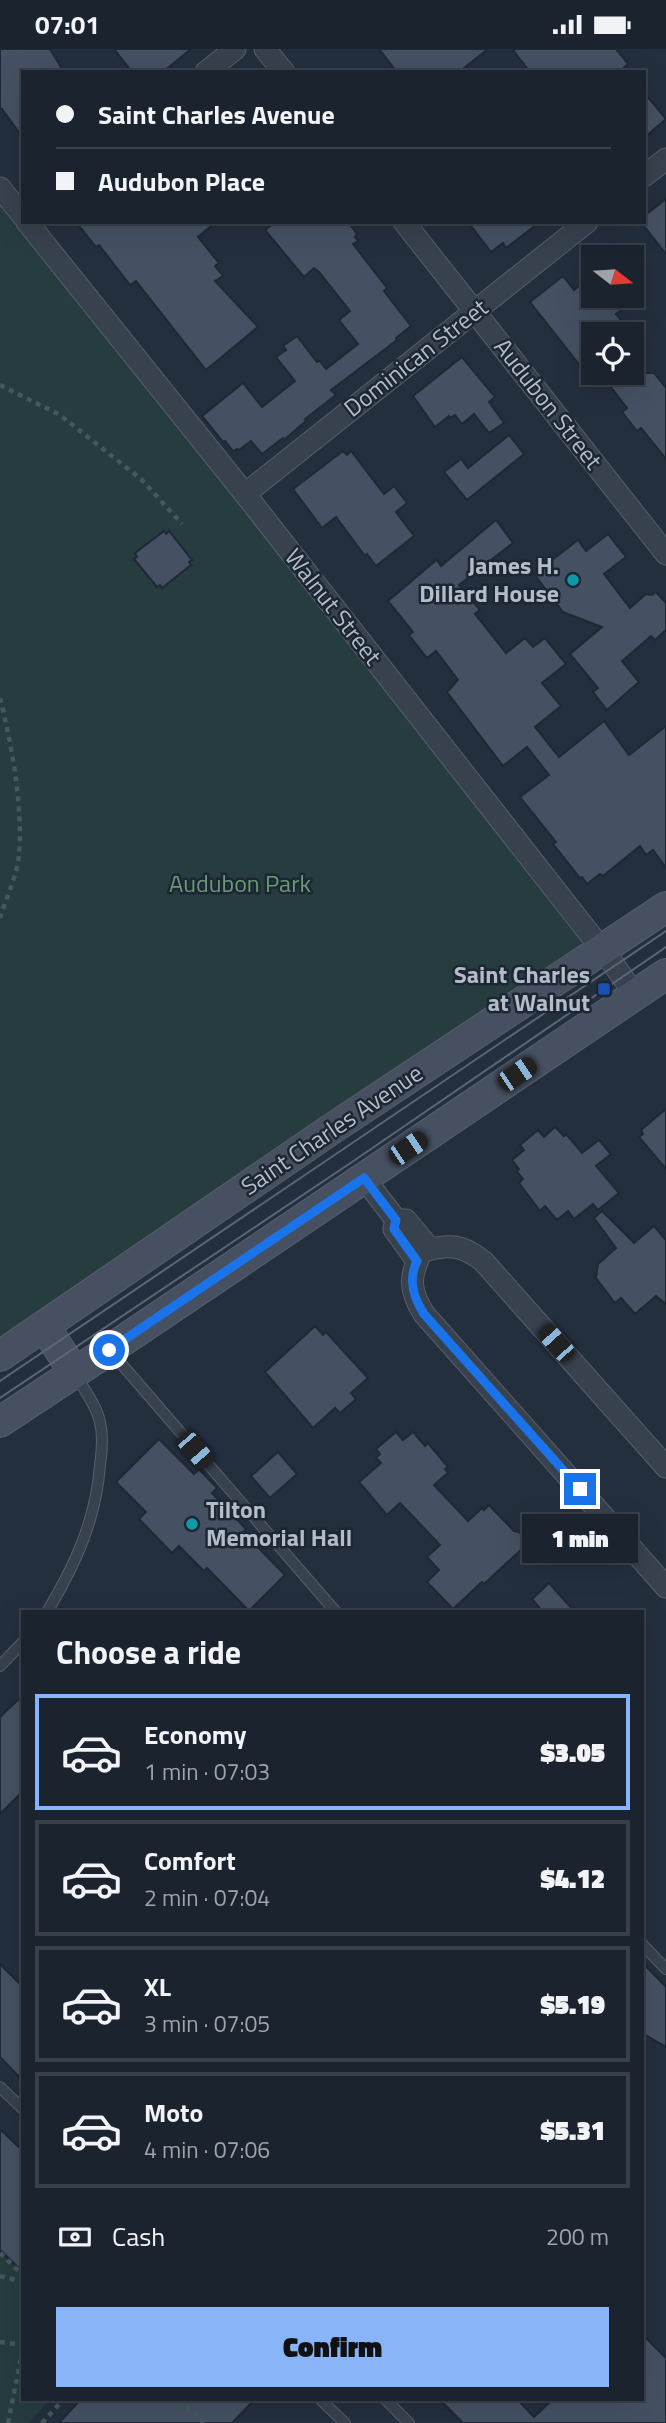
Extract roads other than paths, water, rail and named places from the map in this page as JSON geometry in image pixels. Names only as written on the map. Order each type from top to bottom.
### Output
[{"type":"main road","name":"Saint Charles Avenue","points":[[0,1356],[330,1130],[666,907]]},
{"type":"main road","points":[[0,1422],[666,974]]},
{"type":"main road","points":[[45,1327],[74,1372]]},
{"type":"street","points":[[209,70],[235,49]]},
{"type":"street","points":[[265,49],[282,70]]},
{"type":"street","points":[[646,174],[666,159]]},
{"type":"street","points":[[0,188],[21,214]]},
{"type":"street","name":"Walnut Street","points":[[29,224],[245,494],[635,995]]},
{"type":"street","name":"Audubon Street","points":[[406,224],[666,554]]},
{"type":"street","name":"Dominican Street","points":[[245,494],[584,224]]},
{"type":"street","points":[[364,1178],[396,1220],[406,1220],[424,1255]]},
{"type":"street","points":[[666,1467],[483,1261],[458,1246],[439,1246],[424,1255],[413,1268],[411,1285],[416,1302],[424,1314],[666,1587]]},
{"type":"lane","points":[[109,1350],[334,1610]]},
{"type":"lane","points":[[48,1610],[81,1549],[99,1486],[102,1453],[100,1420],[74,1372]]},
{"type":"lane","points":[[0,1666],[21,1644]]},
{"type":"lane","points":[[644,1946],[666,1969]]},
{"type":"lane","points":[[0,2087],[21,2107]]},
{"type":"lane","points":[[322,2401],[345,2423]]},
{"type":"lane","points":[[387,2401],[409,2423]]},
{"type":"tram line","points":[[0,1381],[666,931]]},
{"type":"tram line","points":[[0,1398],[666,947]]},
{"type":"place","name":"James H. Dillard House","points":[[573,580]]},
{"type":"place","name":"Saint Charles at Walnut","points":[[604,989]]},
{"type":"place","name":"Tilton Memorial Hall","points":[[192,1524]]},
{"type":"park label","name":"Audubon Park","points":[[240,884]]}]
